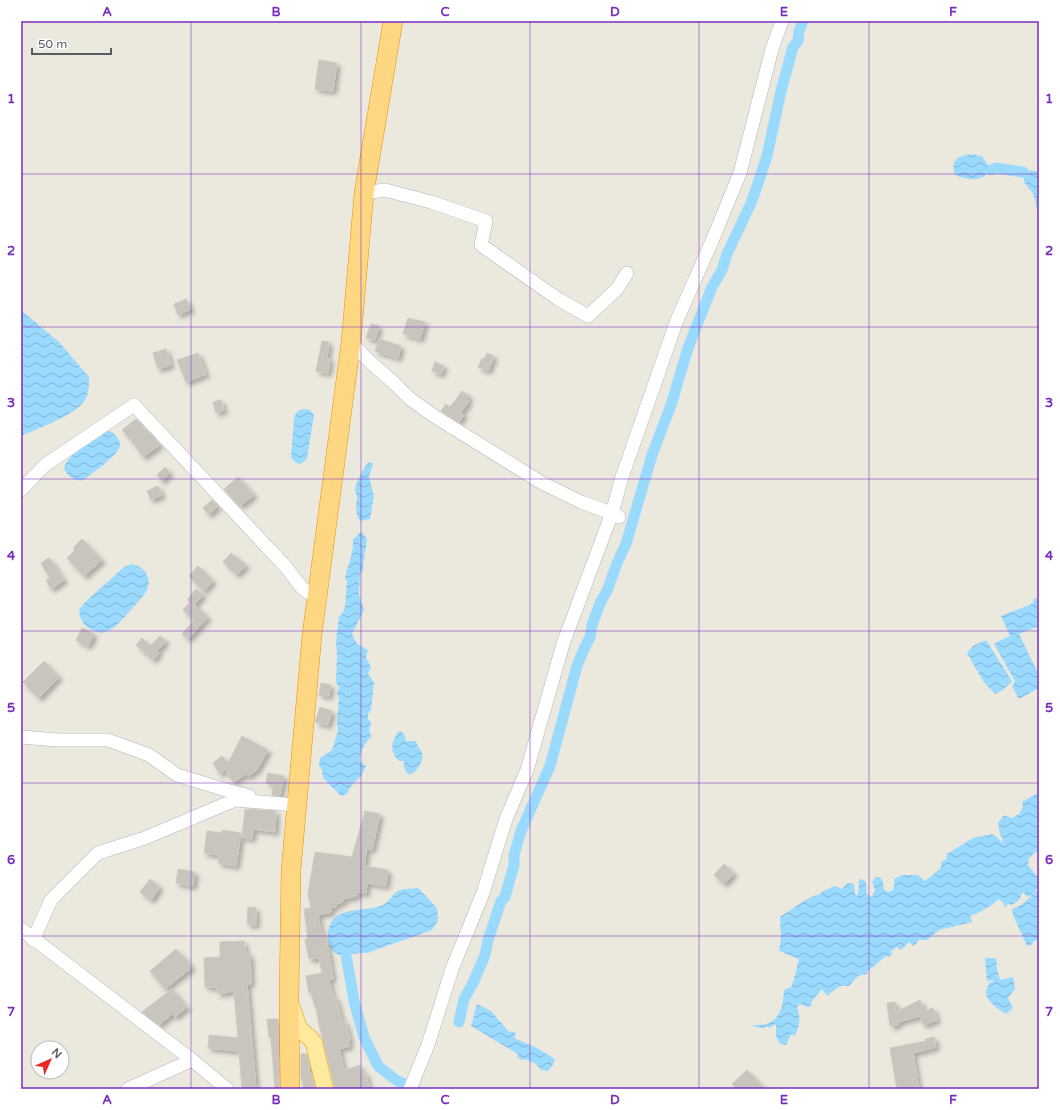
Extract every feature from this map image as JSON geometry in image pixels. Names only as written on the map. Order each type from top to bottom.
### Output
[{"type":"highway","points":[[290,1089],[290,870],[312,635],[351,342],[364,193],[393,21]]},
{"type":"main road","points":[[289,999],[299,1029],[309,1036],[314,1043],[325,1089]]},
{"type":"street","points":[[410,1089],[417,1074],[452,969],[483,893],[506,819],[527,770],[563,644],[616,515],[622,477],[677,320],[712,241],[740,172],[772,49],[782,21]]},
{"type":"street","points":[[364,193],[385,190],[431,202],[486,221],[481,245],[558,299],[588,316],[617,289],[627,273]]},
{"type":"street","points":[[351,342],[409,398],[434,416],[542,483],[582,502],[616,515]]},
{"type":"street","points":[[21,490],[45,465],[134,406],[286,567],[302,588],[318,598]]},
{"type":"street","points":[[21,737],[58,740],[108,740],[149,755],[177,775],[226,790],[296,805]]},
{"type":"street","points":[[33,940],[51,900],[98,853],[145,838],[235,800],[296,805]]},
{"type":"street","points":[[21,929],[33,940],[116,1001],[192,1060],[227,1089]]},
{"type":"street","points":[[128,1089],[192,1060]]},
{"type":"water","points":[[972,154],[982,156],[991,170],[978,179],[970,179],[955,175],[954,162],[956,159]]},
{"type":"water","points":[[1030,170],[1039,172],[1039,213],[1033,194],[1024,180],[1024,177]]},
{"type":"water","points":[[21,310],[59,342],[89,377],[89,389],[83,403],[77,409],[58,420],[21,436]]},
{"type":"water","points":[[300,410],[310,410],[314,415],[307,458],[303,463],[299,464],[291,457],[294,418]]},
{"type":"water","points":[[107,430],[115,434],[120,442],[120,446],[114,455],[83,480],[77,480],[70,476],[64,469],[70,458],[75,452]]},
{"type":"water","points":[[368,462],[373,464],[369,477],[374,496],[370,519],[360,521],[356,507],[357,498],[355,489]]},
{"type":"water","points":[[362,532],[367,539],[363,571],[360,574],[359,595],[364,610],[352,634],[357,644],[368,650],[366,657],[371,668],[368,673],[374,683],[371,710],[368,714],[368,719],[371,723],[369,732],[372,736],[362,750],[360,761],[366,766],[362,775],[351,786],[347,794],[341,796],[323,778],[322,770],[319,765],[320,758],[332,750],[338,731],[337,721],[339,698],[337,693],[339,688],[336,682],[336,641],[339,616],[343,613],[345,606],[347,581],[345,579],[353,539]]},
{"type":"water","points":[[132,564],[140,567],[148,576],[148,585],[145,593],[128,614],[116,626],[109,630],[102,633],[86,626],[81,619],[79,610],[85,602],[124,567]]},
{"type":"water","points":[[1036,598],[1039,602],[1039,626],[1019,634],[1039,675],[1039,688],[1019,699],[1012,686],[1015,681],[994,644],[1010,636],[1001,616],[1033,603],[1034,599]]},
{"type":"water","points":[[986,640],[1012,681],[1003,690],[995,694],[983,681],[967,653],[973,646]]},
{"type":"water","points":[[399,731],[405,736],[406,741],[416,741],[422,753],[422,760],[419,766],[410,775],[405,769],[404,761],[399,761],[392,750],[394,739]]},
{"type":"water","points":[[1039,792],[1039,845],[1037,851],[1029,858],[1028,865],[1039,879],[1039,887],[1032,895],[1027,897],[1023,892],[1017,902],[1012,905],[1008,904],[1005,907],[999,899],[985,909],[970,916],[972,922],[939,930],[927,940],[919,940],[914,946],[909,942],[901,950],[897,947],[891,951],[892,954],[889,957],[886,956],[867,972],[867,974],[858,976],[849,986],[840,986],[827,996],[822,989],[812,1001],[811,1006],[807,1007],[800,1004],[797,1007],[799,1015],[798,1028],[795,1036],[791,1034],[786,1045],[780,1044],[776,1036],[776,1024],[769,1028],[767,1026],[760,1028],[753,1026],[769,1023],[778,1015],[782,1004],[784,990],[791,987],[799,959],[779,951],[781,937],[780,917],[805,901],[835,886],[842,889],[847,883],[854,884],[855,894],[857,896],[859,890],[859,879],[865,881],[866,893],[872,897],[875,890],[872,882],[876,877],[880,877],[883,882],[884,889],[888,892],[892,891],[894,887],[894,879],[902,875],[918,875],[925,881],[941,868],[941,863],[946,859],[947,854],[973,838],[992,834],[1002,843],[1003,840],[998,823],[1004,815],[1012,818],[1019,814],[1023,807],[1022,802]]},
{"type":"water","points":[[418,888],[437,908],[438,921],[432,930],[367,953],[340,955],[332,950],[328,939],[329,928],[332,920],[338,915],[345,912],[381,906],[399,891]]},
{"type":"water","points":[[1039,889],[1039,940],[1034,941],[1031,945],[1027,946],[1013,915],[1012,909],[1021,905]]},
{"type":"water","points":[[985,958],[996,958],[1000,980],[1013,977],[1015,989],[1008,998],[1013,1008],[1006,1014],[994,1005],[987,996],[986,992],[989,983],[994,981],[987,981]]},
{"type":"water","points":[[477,1004],[491,1011],[509,1032],[513,1031],[516,1034],[514,1038],[537,1048],[555,1059],[553,1065],[548,1071],[541,1070],[536,1064],[525,1059],[522,1060],[518,1058],[518,1054],[471,1026]]},
{"type":"building","points":[[319,60],[337,63],[333,91],[315,89]]},
{"type":"building","points":[[186,299],[191,309],[178,315],[174,304]]},
{"type":"building","points":[[408,318],[425,322],[420,339],[403,334]]},
{"type":"building","points":[[371,324],[379,326],[375,340],[366,338]]},
{"type":"building","points":[[379,339],[401,346],[398,358],[375,351]]},
{"type":"building","points":[[322,341],[329,342],[327,358],[330,359],[328,373],[316,371]]},
{"type":"building","points":[[166,349],[171,365],[158,369],[153,353]]},
{"type":"building","points":[[198,353],[206,374],[186,382],[177,360]]},
{"type":"building","points":[[487,353],[494,356],[488,371],[478,367],[482,358],[484,359]]},
{"type":"building","points":[[435,362],[444,366],[441,374],[432,371]]},
{"type":"building","points":[[462,391],[469,396],[467,400],[469,401],[461,412],[464,415],[459,422],[441,411],[446,404],[449,407],[451,406]]},
{"type":"building","points":[[221,400],[224,410],[216,413],[213,402]]},
{"type":"building","points":[[136,419],[160,445],[143,457],[122,430]]},
{"type":"building","points":[[165,467],[170,473],[162,481],[157,475]]},
{"type":"building","points":[[238,477],[254,495],[240,506],[224,489]]},
{"type":"building","points":[[158,486],[162,495],[151,500],[147,491]]},
{"type":"building","points":[[212,500],[218,506],[209,515],[203,508]]},
{"type":"building","points":[[82,539],[102,560],[84,576],[67,558],[75,550],[73,548]]},
{"type":"building","points":[[231,553],[246,565],[237,575],[223,562]]},
{"type":"building","points":[[49,558],[64,580],[51,589],[46,580],[50,578],[41,563]]},
{"type":"building","points":[[198,566],[213,581],[204,591],[189,576]]},
{"type":"building","points":[[196,589],[203,595],[194,605],[208,617],[188,639],[182,634],[194,620],[183,610],[190,602],[187,600]]},
{"type":"building","points":[[82,628],[94,634],[88,646],[76,640]]},
{"type":"building","points":[[160,636],[166,641],[157,651],[159,653],[153,660],[136,645],[142,638],[150,646]]},
{"type":"building","points":[[44,661],[59,677],[39,698],[23,682]]},
{"type":"building","points":[[321,683],[331,685],[329,696],[319,695]]},
{"type":"building","points":[[320,707],[332,711],[328,725],[315,722]]},
{"type":"building","points":[[242,736],[268,750],[257,770],[248,776],[246,774],[233,782],[225,770],[220,774],[213,763],[222,756],[228,763]]},
{"type":"building","points":[[268,773],[284,776],[280,796],[272,795],[273,784],[266,783]]},
{"type":"building","points":[[245,809],[276,811],[275,832],[253,829],[252,839],[242,837]]},
{"type":"building","points":[[365,811],[380,814],[372,850],[367,848],[364,866],[388,870],[386,886],[367,883],[366,893],[356,892],[357,896],[343,899],[343,902],[336,904],[336,907],[331,907],[331,912],[318,915],[321,932],[322,931],[324,940],[326,940],[329,955],[333,979],[329,979],[333,997],[336,997],[342,1022],[345,1021],[350,1040],[348,1040],[350,1046],[339,1049],[344,1070],[360,1065],[362,1073],[365,1072],[370,1089],[335,1089],[316,1007],[311,993],[309,993],[306,976],[322,973],[319,958],[309,959],[305,939],[308,939],[304,909],[311,908],[308,894],[315,852],[352,857]]},
{"type":"building","points":[[222,830],[241,833],[236,866],[218,863],[219,855],[204,853],[207,831],[222,833]]},
{"type":"building","points":[[724,864],[734,873],[724,884],[714,875]]},
{"type":"building","points":[[178,869],[195,872],[193,886],[176,883]]},
{"type":"building","points":[[150,879],[160,887],[151,900],[140,892]]},
{"type":"building","points":[[248,907],[256,908],[256,925],[247,924]]},
{"type":"building","points":[[244,941],[246,954],[250,954],[251,984],[247,984],[256,1089],[242,1089],[239,1051],[208,1048],[209,1035],[238,1038],[234,991],[218,994],[217,987],[205,987],[204,958],[220,957],[220,942]]},
{"type":"building","points":[[176,949],[192,967],[165,989],[150,971]]},
{"type":"building","points":[[172,989],[187,1007],[175,1017],[172,1014],[159,1025],[142,1012]]},
{"type":"building","points":[[920,1000],[924,1011],[933,1008],[937,1020],[923,1025],[920,1016],[898,1022],[898,1025],[890,1026],[887,1003],[895,1002],[896,1012]]},
{"type":"building","points":[[267,1019],[278,1019],[279,1089],[275,1089],[271,1038],[269,1038]]},
{"type":"building","points":[[934,1037],[936,1047],[913,1053],[919,1089],[897,1089],[890,1048],[926,1041],[925,1039]]},
{"type":"building","points":[[301,1054],[307,1054],[309,1075],[312,1074],[315,1089],[304,1089],[301,1077]]},
{"type":"building","points":[[747,1070],[765,1089],[736,1089],[732,1084]]},
{"type":"waterway","points":[[459,1022],[464,999],[473,983],[485,955],[488,940],[501,901],[505,897],[514,865],[514,855],[521,831],[550,766],[577,666],[590,637],[592,625],[601,601],[607,591],[617,563],[626,544],[652,455],[671,405],[688,348],[712,287],[722,270],[727,254],[756,189],[767,156],[781,91],[793,47],[798,41],[799,31],[803,21]]},
{"type":"waterway","points":[[991,170],[996,168],[1023,172]]},
{"type":"waterway","points":[[346,955],[354,1001],[364,1037],[378,1066],[396,1080],[415,1089]]}]
